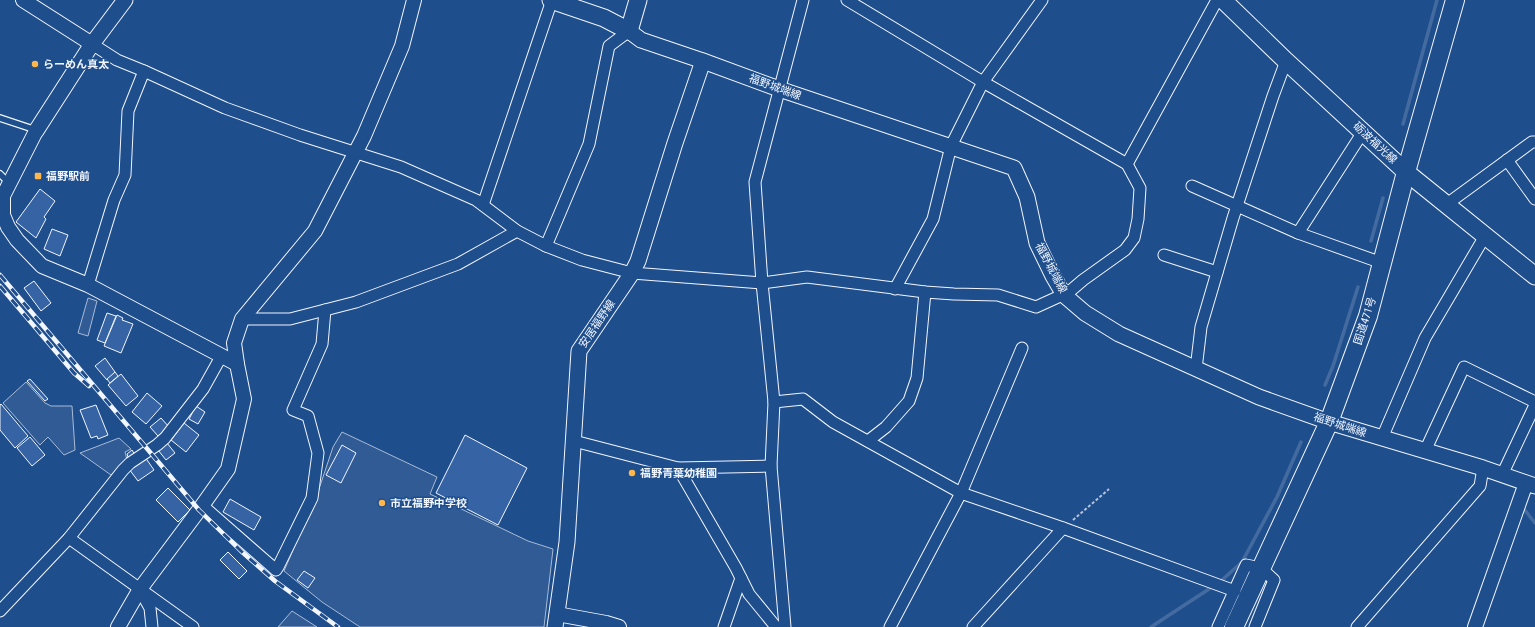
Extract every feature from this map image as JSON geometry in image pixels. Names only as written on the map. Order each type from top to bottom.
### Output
[{"type":"highway","name":"国道471号","points":[[1234,627],[1329,422],[1368,316],[1406,172],[1455,0]]},
{"type":"main road","points":[[36,131],[92,44],[125,0]]},
{"type":"main road","points":[[552,0],[604,18],[629,31],[638,0]]},
{"type":"main road","name":"砺波福光線","points":[[1223,0],[1286,61],[1406,172],[1535,276]]},
{"type":"main road","name":"福野城端線","points":[[629,31],[641,40],[779,89],[1014,168],[1027,197],[1037,243],[1064,295],[1085,314],[1119,334],[1259,397],[1329,422],[1483,468],[1530,485]]},
{"type":"main road","name":"安居福野線","points":[[556,621],[567,542],[579,351],[632,273],[638,261],[675,143],[703,61]]},
{"type":"street","points":[[23,0],[117,60],[225,108],[300,135],[401,167],[476,200],[517,231],[546,246],[582,260],[632,273],[762,283],[807,277],[925,292],[998,295],[1036,307],[1064,295],[1125,250],[1134,238],[1138,219],[1140,188],[1127,164],[983,82],[847,0]]},
{"type":"street","points":[[118,627],[140,589],[203,506],[228,469],[244,399],[234,343],[242,319],[315,231],[364,136],[402,46],[414,0]]},
{"type":"street","points":[[483,205],[552,0]]},
{"type":"street","points":[[785,627],[771,466],[774,402],[762,283],[755,182],[803,0]]},
{"type":"street","points":[[895,289],[933,219],[951,146],[983,82],[1042,0]]},
{"type":"street","points":[[1127,164],[1217,0]]},
{"type":"street","points":[[546,246],[589,144],[609,46],[629,31]]},
{"type":"street","points":[[1196,369],[1201,327],[1217,272],[1237,206],[1286,61]]},
{"type":"street","points":[[88,285],[114,200],[125,174],[128,111],[144,71]]},
{"type":"street","points":[[36,131],[5,178],[3,215],[8,227],[17,240],[42,266],[88,285],[237,364]]},
{"type":"street","points":[[1298,233],[1363,132]]},
{"type":"street","points":[[1446,204],[1532,142],[1535,142]]},
{"type":"street","points":[[1507,160],[1535,199]]},
{"type":"street","points":[[1192,186],[1298,233],[1382,262]]},
{"type":"street","points":[[242,319],[290,318],[356,302],[458,264],[517,231]]},
{"type":"street","points":[[1382,438],[1425,338],[1485,236]]},
{"type":"street","points":[[1164,255],[1217,272]]},
{"type":"street","points":[[868,441],[886,427],[909,401],[917,378],[925,292]]},
{"type":"street","points":[[203,506],[276,570],[278,568],[312,498],[318,453],[308,416],[293,410],[322,344],[325,310]]},
{"type":"street","points":[[890,627],[961,493],[1022,348]]},
{"type":"street","points":[[0,611],[69,538],[122,470],[130,463],[157,446],[165,438],[203,388],[222,355]]},
{"type":"street","points":[[1425,451],[1464,367],[1535,402]]},
{"type":"street","points":[[774,402],[803,399],[833,422],[961,493],[1063,528],[1235,591]]},
{"type":"street","points":[[1502,475],[1535,406]]},
{"type":"street","points":[[574,441],[678,468],[771,466]]},
{"type":"street","points":[[678,468],[749,594],[776,627]]},
{"type":"street","points":[[1357,627],[1480,486],[1483,468]]},
{"type":"street","points":[[1475,627],[1530,485]]},
{"type":"street","points":[[973,627],[1063,528]]},
{"type":"street","points":[[69,538],[193,627]]},
{"type":"street","points":[[1218,627],[1246,565],[1261,568],[1274,580],[1255,627]]},
{"type":"street","points":[[724,627],[741,578]]},
{"type":"street","points":[[140,589],[150,608],[152,627]]},
{"type":"street","points":[[556,621],[606,623],[619,627]]},
{"type":"lane","points":[[0,118],[36,131]]},
{"type":"path","points":[[1063,528],[1109,490]]},
{"type":"shaded area","points":[[88,298],[97,301],[88,336],[78,333]]},
{"type":"shaded area","points":[[26,382],[45,403],[51,406],[72,406],[75,450],[64,455],[48,437],[40,445],[3,403]]},
{"type":"shaded area","points":[[342,432],[437,477],[430,494],[528,541],[553,549],[544,627],[360,627],[322,602],[284,571],[318,492],[333,447]]},
{"type":"shaded area","points":[[119,438],[131,449],[125,452],[127,460],[111,475],[80,453]]},
{"type":"shaded area","points":[[292,611],[317,627],[278,627]]},
{"type":"building","points":[[40,189],[55,201],[44,217],[46,219],[36,238],[16,222]]},
{"type":"building","points":[[52,229],[68,235],[60,256],[44,249]]},
{"type":"building","points":[[34,281],[51,303],[41,311],[24,288]]},
{"type":"building","points":[[107,313],[116,316],[105,343],[97,340]]},
{"type":"building","points":[[117,315],[123,318],[122,320],[133,324],[121,353],[104,346]]},
{"type":"building","points":[[105,358],[115,372],[107,380],[95,366]]},
{"type":"building","points":[[115,372],[118,376],[110,383],[107,379]]},
{"type":"building","points":[[121,374],[138,396],[126,406],[108,385]]},
{"type":"building","points":[[30,379],[48,399],[45,401],[27,381]]},
{"type":"building","points":[[147,393],[162,406],[146,424],[132,412]]},
{"type":"building","points":[[1,404],[28,436],[15,448],[0,430]]},
{"type":"building","points":[[96,405],[108,435],[98,439],[97,436],[91,438],[80,410]]},
{"type":"building","points":[[196,406],[205,412],[198,424],[189,419]]},
{"type":"building","points":[[161,418],[169,427],[158,436],[150,427]]},
{"type":"building","points":[[184,423],[199,435],[186,452],[171,440]]},
{"type":"building","points":[[465,435],[527,468],[498,525],[436,493]]},
{"type":"building","points":[[30,437],[45,455],[32,466],[17,448]]},
{"type":"building","points":[[167,443],[175,453],[166,460],[158,450]]},
{"type":"building","points":[[342,445],[356,453],[341,483],[326,475]]},
{"type":"building","points":[[132,450],[135,455],[129,460],[127,454]]},
{"type":"building","points":[[145,457],[154,470],[138,481],[129,469]]},
{"type":"building","points":[[168,488],[190,510],[178,522],[156,500]]},
{"type":"building","points":[[230,499],[261,517],[254,530],[223,512]]},
{"type":"building","points":[[228,552],[247,571],[239,579],[220,560]]},
{"type":"building","points":[[304,571],[315,578],[308,588],[297,580]]},
{"type":"waterway","points":[[1403,124],[1437,0]]},
{"type":"waterway","points":[[1371,241],[1383,198]]},
{"type":"waterway","points":[[1325,385],[1333,366],[1358,287]]},
{"type":"waterway","points":[[1221,581],[1242,562],[1277,497],[1301,442]]},
{"type":"waterway","points":[[1524,509],[1535,523]]},
{"type":"waterway","points":[[1151,627],[1209,589]]},
{"type":"railway","points":[[0,275],[199,510],[241,551],[275,581],[338,627]]},
{"type":"railway","points":[[0,286],[74,373],[89,386]]},
{"type":"place","name":"らーめん真太","points":[[35,64]]},
{"type":"place","name":"福野駅前","points":[[38,176]]},
{"type":"place","name":"福野青葉幼稚園","points":[[632,473]]},
{"type":"place","name":"市立福野中学校","points":[[382,503]]}]
